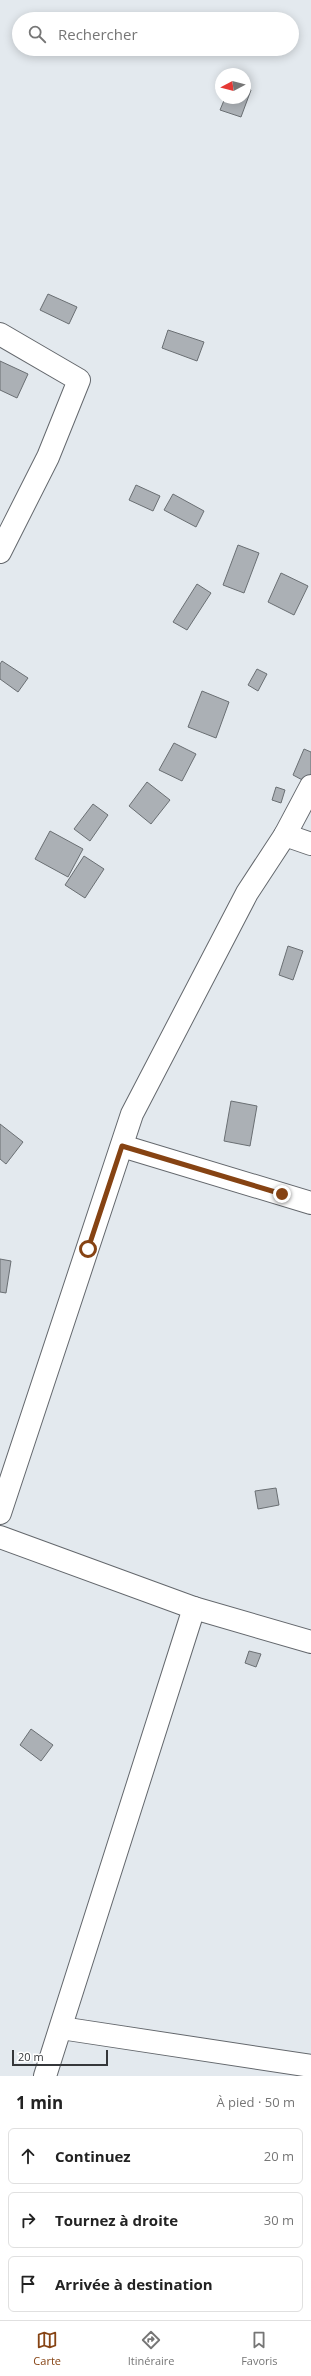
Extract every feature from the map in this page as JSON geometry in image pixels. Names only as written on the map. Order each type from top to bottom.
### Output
[{"type":"street","points":[[0,334],[79,380],[48,457],[0,552]]},
{"type":"street","points":[[0,1513],[132,1114],[247,893],[285,836],[311,786]]},
{"type":"street","points":[[285,836],[311,844]]},
{"type":"street","points":[[122,1146],[311,1203]]},
{"type":"street","points":[[0,1537],[194,1608],[311,1642]]},
{"type":"street","points":[[45,2076],[194,1608]]},
{"type":"street","points":[[61,2028],[311,2066]]},
{"type":"building","points":[[222,104],[246,104],[241,117],[220,110]]},
{"type":"building","points":[[48,294],[77,307],[69,324],[40,310]]},
{"type":"building","points":[[168,330],[204,342],[197,361],[162,348]]},
{"type":"building","points":[[0,361],[28,374],[17,398],[0,390]]},
{"type":"building","points":[[136,485],[160,496],[153,511],[129,500]]},
{"type":"building","points":[[173,494],[204,511],[196,527],[164,510]]},
{"type":"building","points":[[238,545],[259,553],[244,593],[223,585]]},
{"type":"building","points":[[281,573],[308,586],[294,615],[268,602]]},
{"type":"building","points":[[197,584],[211,593],[187,630],[173,622]]},
{"type":"building","points":[[2,661],[28,678],[18,692],[0,679],[0,664]]},
{"type":"building","points":[[257,669],[267,674],[258,691],[248,685]]},
{"type":"building","points":[[202,691],[229,702],[216,738],[188,727]]},
{"type":"building","points":[[174,743],[196,754],[182,781],[159,770]]},
{"type":"building","points":[[304,749],[311,752],[311,777],[308,783],[293,775]]},
{"type":"building","points":[[147,782],[170,800],[151,824],[129,806]]},
{"type":"building","points":[[276,787],[285,790],[281,803],[272,800]]},
{"type":"building","points":[[93,804],[108,815],[90,841],[74,829]]},
{"type":"building","points":[[50,831],[83,849],[68,877],[35,859]]},
{"type":"building","points":[[84,856],[104,869],[85,898],[65,885]]},
{"type":"building","points":[[288,946],[303,951],[293,980],[279,975]]},
{"type":"building","points":[[231,1101],[257,1106],[250,1146],[224,1141]]},
{"type":"building","points":[[0,1124],[23,1142],[6,1164],[0,1159]]},
{"type":"building","points":[[0,1259],[11,1261],[6,1293],[0,1292]]},
{"type":"building","points":[[276,1488],[279,1505],[258,1509],[255,1491]]},
{"type":"building","points":[[249,1651],[261,1654],[256,1667],[245,1663]]},
{"type":"building","points":[[31,1729],[53,1745],[41,1761],[20,1745]]},
{"type":"route","points":[[88,1249],[122,1146],[282,1194]]}]
